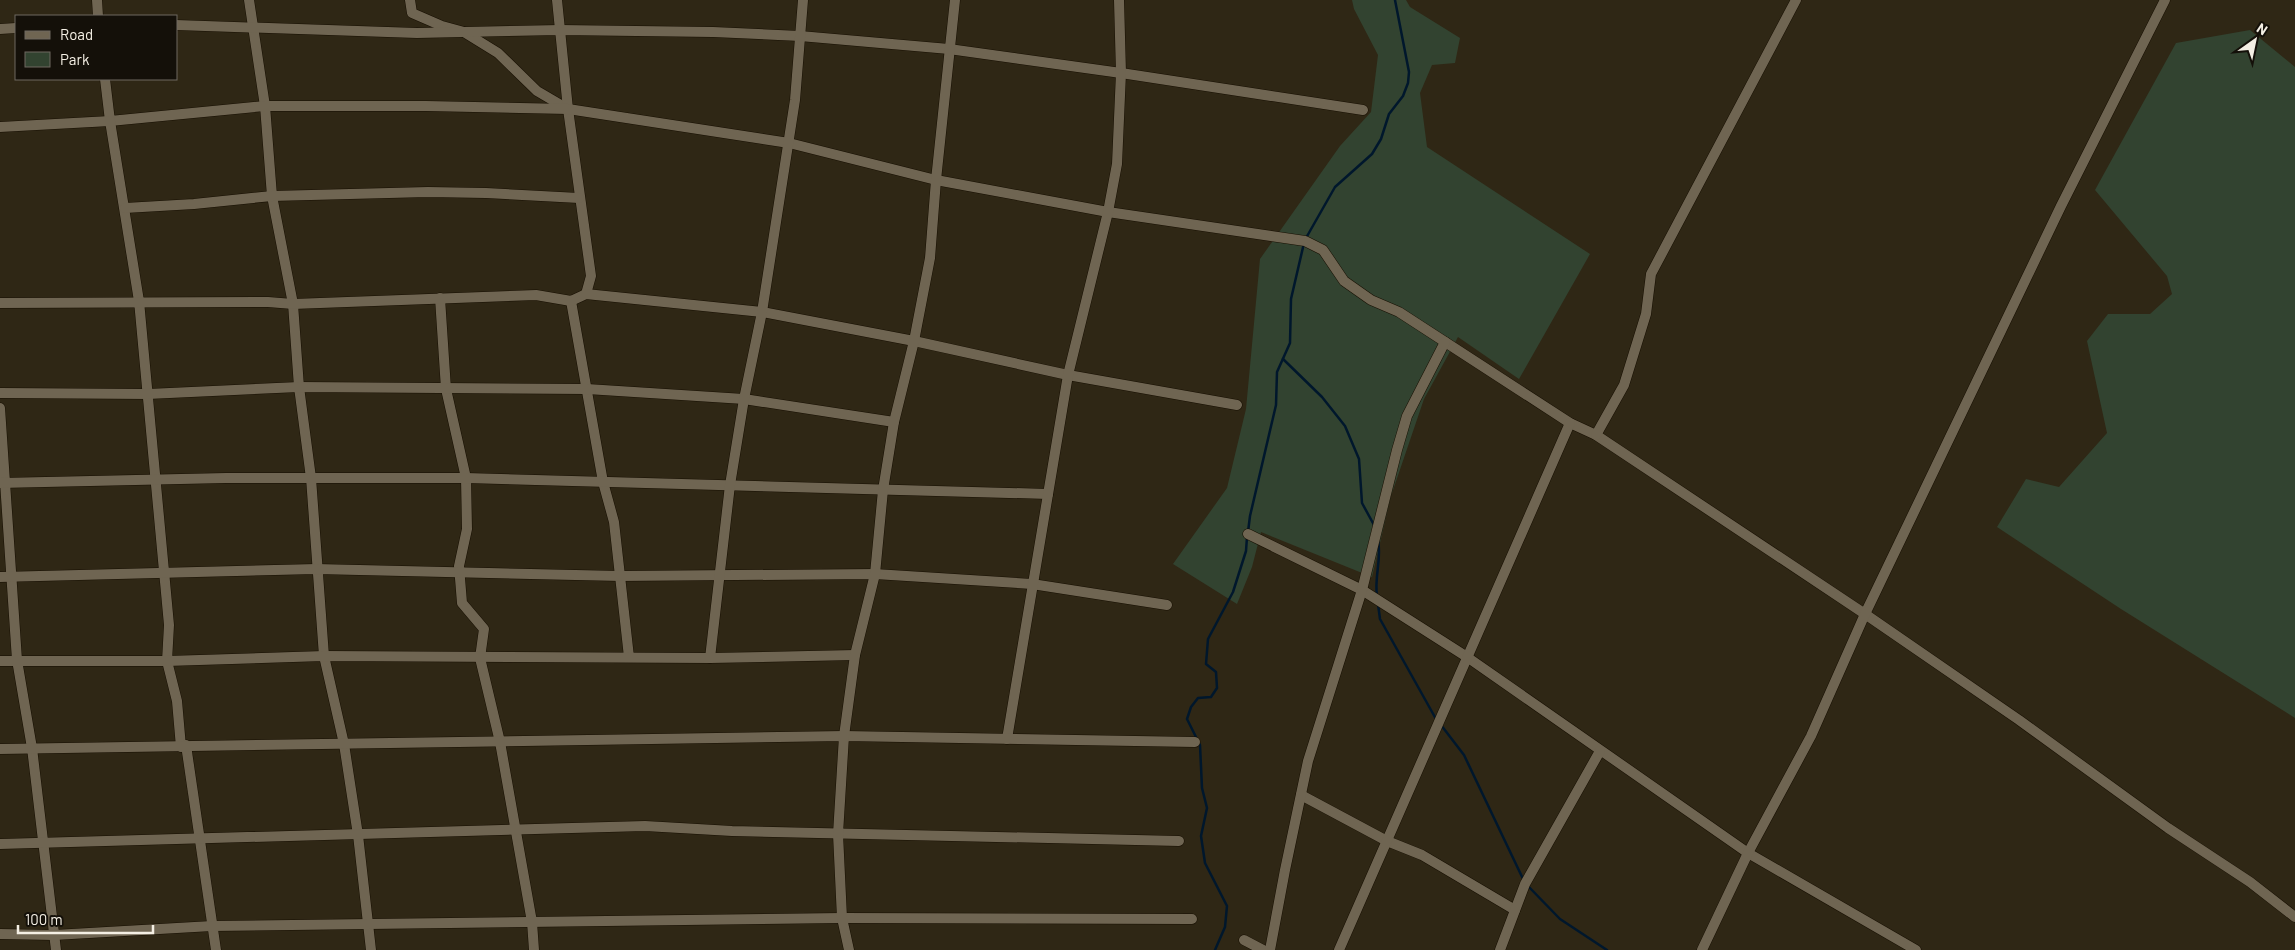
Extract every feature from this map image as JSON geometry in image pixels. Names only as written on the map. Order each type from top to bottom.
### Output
[{"type":"street","points":[[97,0],[98,15]]},
{"type":"street","points":[[249,0],[265,106],[272,196],[293,304],[299,387],[311,478],[316,569],[324,656],[344,744],[358,835],[371,950]]},
{"type":"street","points":[[410,0],[412,12],[442,26],[464,32],[498,53],[537,91],[568,110]]},
{"type":"street","points":[[557,0],[568,110],[591,276],[586,294]]},
{"type":"street","points":[[710,658],[730,485],[744,399],[762,312],[789,143],[795,100],[802,0]]},
{"type":"street","points":[[849,950],[842,918],[838,834],[844,736],[855,655],[875,574],[883,490],[894,422],[914,341],[930,258],[936,180],[955,0]]},
{"type":"street","points":[[1007,739],[1068,375],[1108,212],[1117,164],[1121,72],[1120,0]]},
{"type":"street","points":[[1596,435],[1624,385],[1646,314],[1651,274],[1796,0]]},
{"type":"street","points":[[1702,950],[1748,853],[1811,736],[1865,614],[2061,206],[2165,0]]},
{"type":"street","points":[[178,25],[418,33],[560,30],[713,32],[800,36],[949,49],[1121,72],[1363,110]]},
{"type":"street","points":[[0,29],[15,28]]},
{"type":"street","points":[[105,80],[139,301],[165,572],[169,625],[167,661],[177,701],[200,838],[216,950]]},
{"type":"street","points":[[0,127],[110,121],[265,106],[426,106],[568,110],[789,143],[936,180],[1108,212],[1305,241],[1323,250],[1344,281],[1371,300],[1399,312],[1570,423],[1596,435],[1865,614],[2026,725],[2168,828],[2250,882],[2295,917]]},
{"type":"street","points":[[125,208],[194,204],[272,196],[428,192],[486,192],[579,198]]},
{"type":"street","points":[[0,303],[139,301],[222,304],[268,302],[293,304],[536,295],[571,301],[586,294],[762,312],[914,341],[1068,375],[1237,405]]},
{"type":"street","points":[[440,298],[446,389],[466,478],[467,529],[459,572],[462,603],[484,629],[480,658],[500,742],[532,922],[534,950]]},
{"type":"street","points":[[571,301],[604,482],[614,522],[629,657]]},
{"type":"street","points":[[1270,950],[1308,761],[1362,590],[1376,529],[1407,416],[1445,342]]},
{"type":"street","points":[[0,393],[148,394],[299,387],[587,389],[744,399],[894,422]]},
{"type":"street","points":[[0,408],[3,483],[12,577],[17,660],[32,748],[56,950]]},
{"type":"street","points":[[1339,950],[1570,423]]},
{"type":"street","points":[[3,483],[311,478],[466,478],[1048,494]]},
{"type":"street","points":[[1248,534],[1362,590],[1467,656],[1748,853],[1916,950]]},
{"type":"street","points":[[0,577],[316,569],[620,576],[875,574],[1032,584],[1167,605]]},
{"type":"street","points":[[0,661],[167,661],[324,656],[710,658],[855,655]]},
{"type":"street","points":[[0,749],[844,736],[1195,742]]},
{"type":"street","points":[[1500,950],[1514,910],[1526,884],[1600,751]]},
{"type":"street","points":[[1301,794],[1387,841],[1422,855],[1514,910]]},
{"type":"street","points":[[0,844],[645,826],[838,834],[1179,841]]},
{"type":"street","points":[[0,934],[54,935],[212,926],[842,918],[1192,919]]},
{"type":"street","points":[[1244,940],[1263,950]]},
{"type":"green space","points":[[1352,0],[1406,0],[1410,7],[1460,38],[1455,63],[1432,65],[1420,93],[1427,147],[1590,254],[1519,379],[1458,337],[1424,399],[1391,496],[1372,577],[1261,532],[1252,567],[1237,604],[1173,564],[1227,488],[1246,409],[1260,259],[1340,146],[1371,112],[1378,55],[1354,9]]},
{"type":"green space","points":[[2250,30],[2295,67],[2295,718],[2121,609],[1997,527],[2026,479],[2059,487],[2107,433],[2087,341],[2108,314],[2150,314],[2172,294],[2167,276],[2095,190],[2176,43]]},
{"type":"waterway","points":[[1306,238],[1335,187],[1372,154],[1381,139],[1389,114],[1403,96],[1408,83],[1409,72],[1395,0]]},
{"type":"waterway","points":[[1248,532],[1276,405],[1277,372],[1290,343],[1291,299],[1304,243]]},
{"type":"waterway","points":[[1283,359],[1322,397],[1345,426],[1359,459],[1362,503],[1374,525]]},
{"type":"waterway","points":[[1215,950],[1225,927],[1227,906],[1205,863],[1201,836],[1207,808],[1202,788],[1200,745],[1187,719],[1191,707],[1198,698],[1211,697],[1217,688],[1216,672],[1206,664],[1208,639],[1233,592],[1246,551],[1247,537]]},
{"type":"waterway","points":[[1377,596],[1378,540]]},
{"type":"waterway","points":[[1378,604],[1380,619],[1436,719]]},
{"type":"waterway","points":[[1441,725],[1464,755],[1524,881]]},
{"type":"waterway","points":[[1527,885],[1560,919],[1607,950]]}]
